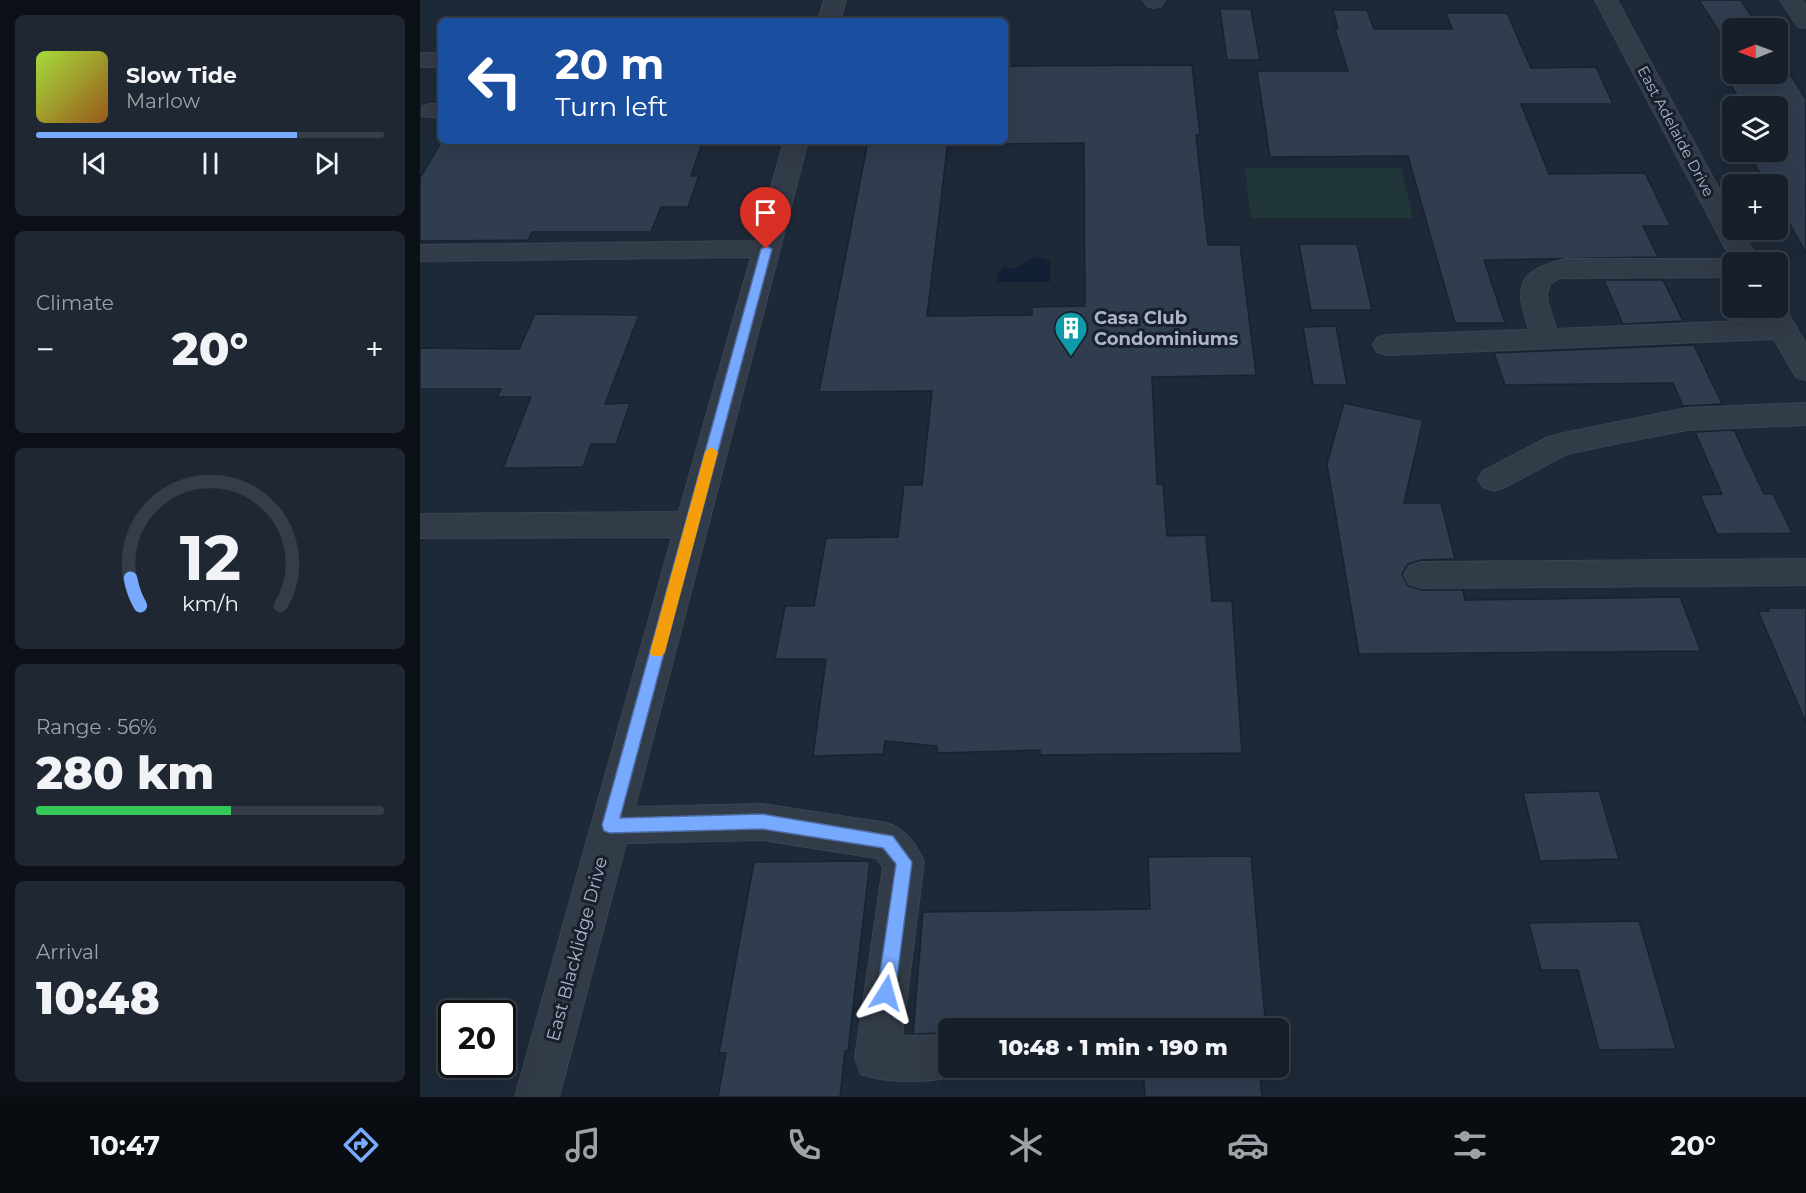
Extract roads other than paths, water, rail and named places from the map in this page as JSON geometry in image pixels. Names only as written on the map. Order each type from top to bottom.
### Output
[{"type":"street","points":[[830,18],[835,0]]},
{"type":"street","name":"East Adelaide Drive","points":[[1606,0],[1741,252]]},
{"type":"street","points":[[1791,0],[1806,22]]},
{"type":"street","points":[[420,60],[438,60]]},
{"type":"street","name":"East Blacklidge Drive","points":[[537,1097],[795,144]]},
{"type":"street","points":[[420,253],[766,249]]},
{"type":"street","points":[[1545,337],[1534,303],[1533,287],[1546,273],[1565,268],[1722,268]]},
{"type":"street","points":[[1387,345],[1545,337],[1777,318],[1806,370]]},
{"type":"street","points":[[1494,479],[1559,445],[1687,419],[1806,414]]},
{"type":"street","points":[[420,526],[692,524]]},
{"type":"street","points":[[1421,575],[1806,572]]},
{"type":"street","points":[[610,825],[762,822],[887,841],[904,862],[877,1058],[938,1057]]},
{"type":"water","points":[[1037,256],[1050,261],[1050,282],[997,282],[997,274],[1004,267],[1013,269]]},
{"type":"place","name":"Casa Club Condominiums","points":[[1071,357]]}]
